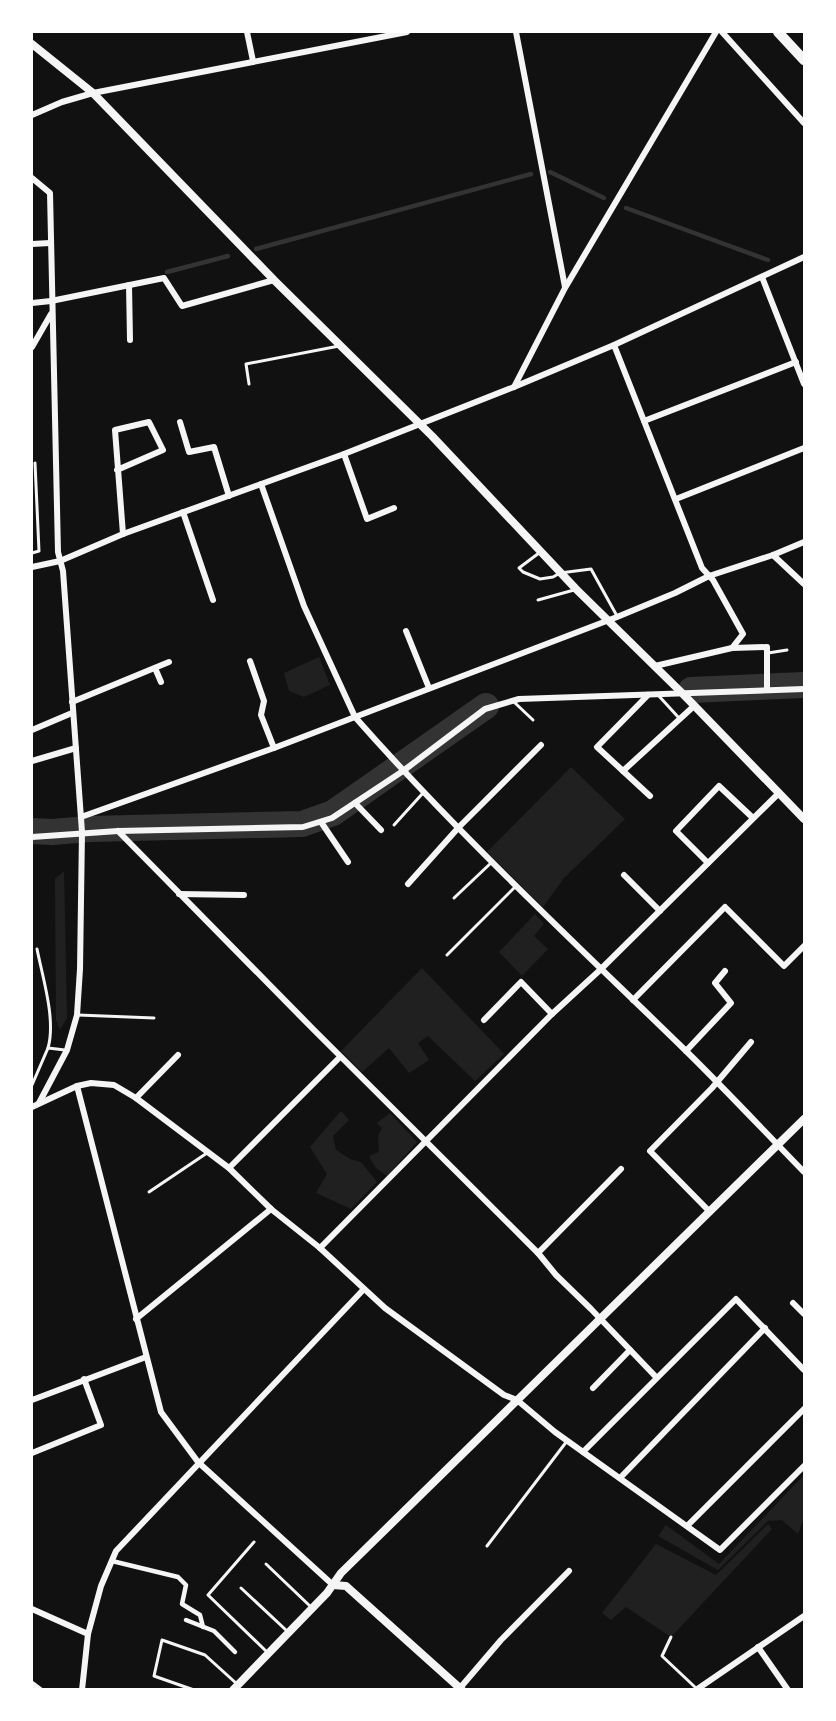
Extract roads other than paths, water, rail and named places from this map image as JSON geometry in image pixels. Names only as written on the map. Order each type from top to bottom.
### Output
[{"type":"highway","points":[[778,32],[804,60]]},
{"type":"street","points":[[247,32],[253,61]]},
{"type":"street","points":[[32,115],[62,102],[93,93],[407,32]]},
{"type":"street","points":[[516,32],[565,288]]},
{"type":"street","points":[[514,387],[565,288],[716,32]]},
{"type":"street","points":[[722,32],[804,123]]},
{"type":"street","points":[[32,44],[93,93],[339,346],[419,424],[560,573],[682,693],[804,819]]},
{"type":"street","points":[[32,178],[50,193],[58,552],[63,571],[81,820],[80,969],[77,1015],[67,1050],[35,1105]]},
{"type":"street","points":[[32,244],[50,243]]},
{"type":"street","points":[[32,567],[60,561],[123,534],[344,454],[514,387],[614,345],[804,257]]},
{"type":"street","points":[[762,277],[804,384]]},
{"type":"street","points":[[32,303],[164,278],[182,306],[274,280]]},
{"type":"street","points":[[129,285],[130,340]]},
{"type":"street","points":[[32,347],[52,314]]},
{"type":"street","points":[[614,345],[702,568],[743,634],[732,648]]},
{"type":"street","points":[[644,421],[796,362]]},
{"type":"street","points":[[117,470],[163,450],[149,422],[115,430],[117,470],[123,534]]},
{"type":"street","points":[[180,422],[189,452],[214,447],[228,496]]},
{"type":"street","points":[[676,499],[804,448]]},
{"type":"street","points":[[344,454],[367,519],[394,508]]},
{"type":"street","points":[[261,484],[304,606],[355,717],[401,769],[492,862],[600,970],[686,1051],[804,1172]]},
{"type":"street","points":[[183,512],[213,600]]},
{"type":"street","points":[[81,820],[617,616],[675,593],[709,576],[804,542]]},
{"type":"street","points":[[773,555],[804,584]]},
{"type":"street","points":[[406,631],[429,688]]},
{"type":"street","points":[[655,666],[732,648],[767,647],[767,686]]},
{"type":"street","points":[[250,661],[264,701],[261,715],[274,748]]},
{"type":"street","points":[[72,702],[170,662]]},
{"type":"street","points":[[154,668],[161,682]]},
{"type":"street","points":[[32,837],[118,831],[303,827],[321,822],[332,818],[355,803],[485,710],[519,699],[658,695],[767,686],[804,689]]},
{"type":"street","points":[[648,695],[597,747],[650,796]]},
{"type":"street","points":[[623,771],[694,706]]},
{"type":"street","points":[[32,730],[72,713]]},
{"type":"street","points":[[408,884],[459,827],[541,745]]},
{"type":"street","points":[[32,761],[76,748]]},
{"type":"street","points":[[708,863],[676,831],[719,786],[753,818]]},
{"type":"street","points":[[320,1248],[552,1014],[600,970],[779,794]]},
{"type":"street","points":[[355,803],[381,830]]},
{"type":"street","points":[[321,822],[348,862]]},
{"type":"street","points":[[118,831],[424,1142],[473,1187],[656,1377]]},
{"type":"street","points":[[624,875],[660,910]]},
{"type":"street","points":[[178,894],[244,895]]},
{"type":"street","points":[[633,1000],[725,907],[784,966],[804,946]]},
{"type":"street","points":[[686,1051],[731,1003],[715,983],[725,971]]},
{"type":"street","points":[[484,1020],[521,982],[552,1014]]},
{"type":"street","points":[[710,1212],[650,1151],[711,1088],[751,1042]]},
{"type":"street","points":[[136,1098],[178,1055]]},
{"type":"street","points":[[229,1168],[340,1057]]},
{"type":"street","points":[[35,1105],[77,1086],[92,1083],[114,1085],[136,1098],[229,1168],[271,1209],[320,1248],[364,1289],[417,1333],[504,1395],[517,1400],[567,1441],[720,1550],[804,1466]]},
{"type":"street","points":[[77,1086],[161,1412],[198,1462],[333,1585],[346,1586],[461,1689],[501,1640],[569,1571]]},
{"type":"street","points":[[235,1687],[312,1608],[341,1573],[804,1119]]},
{"type":"street","points":[[538,1253],[621,1169]]},
{"type":"street","points":[[136,1319],[271,1209]]},
{"type":"street","points":[[82,1689],[88,1634],[101,1586],[116,1551],[364,1289]]},
{"type":"street","points":[[583,1452],[736,1299],[804,1370]]},
{"type":"street","points":[[793,1303],[804,1314]]},
{"type":"street","points":[[620,1478],[765,1328]]},
{"type":"street","points":[[593,1388],[630,1350]]},
{"type":"street","points":[[32,1400],[146,1357]]},
{"type":"street","points":[[32,1453],[101,1425],[84,1379]]},
{"type":"street","points":[[687,1526],[804,1409]]},
{"type":"street","points":[[112,1561],[178,1577],[186,1585],[182,1604],[200,1615],[203,1627]]},
{"type":"street","points":[[32,1609],[88,1634]]},
{"type":"street","points":[[696,1689],[804,1616]]},
{"type":"street","points":[[186,1620],[214,1632],[235,1652]]},
{"type":"street","points":[[758,1647],[788,1689]]},
{"type":"street","points":[[32,1684],[40,1689]]},
{"type":"lane","points":[[249,384],[246,364],[339,346]]},
{"type":"lane","points":[[32,553],[39,551],[35,464]]},
{"type":"lane","points":[[541,552],[519,567],[523,572],[540,579],[553,577],[560,573],[591,569],[617,616]]},
{"type":"lane","points":[[538,600],[576,589]]},
{"type":"lane","points":[[767,653],[787,650]]},
{"type":"lane","points":[[658,695],[679,718]]},
{"type":"lane","points":[[513,701],[533,720]]},
{"type":"lane","points":[[394,825],[424,792]]},
{"type":"lane","points":[[454,898],[492,862]]},
{"type":"lane","points":[[447,955],[516,886]]},
{"type":"lane","points":[[32,1085],[51,1037],[48,1000],[37,950]]},
{"type":"lane","points":[[77,1015],[154,1018]]},
{"type":"lane","points":[[48,1048],[67,1050]]},
{"type":"lane","points":[[149,1192],[207,1152]]},
{"type":"lane","points":[[486,1545],[567,1441]]},
{"type":"lane","points":[[254,1542],[208,1595],[268,1653]]},
{"type":"lane","points":[[266,1564],[312,1608]]},
{"type":"lane","points":[[241,1588],[289,1632]]},
{"type":"lane","points":[[671,1637],[662,1656],[696,1689]]},
{"type":"lane","points":[[194,1689],[154,1676],[162,1640],[205,1656],[235,1687]]},
{"type":"waterway","points":[[550,172],[604,198]]},
{"type":"waterway","points":[[256,249],[531,174]]},
{"type":"waterway","points":[[626,208],[768,260]]},
{"type":"waterway","points":[[167,272],[228,256]]},
{"type":"waterway","points":[[691,690],[804,685]]},
{"type":"waterway","points":[[32,831],[302,824],[333,813],[486,706]]}]
